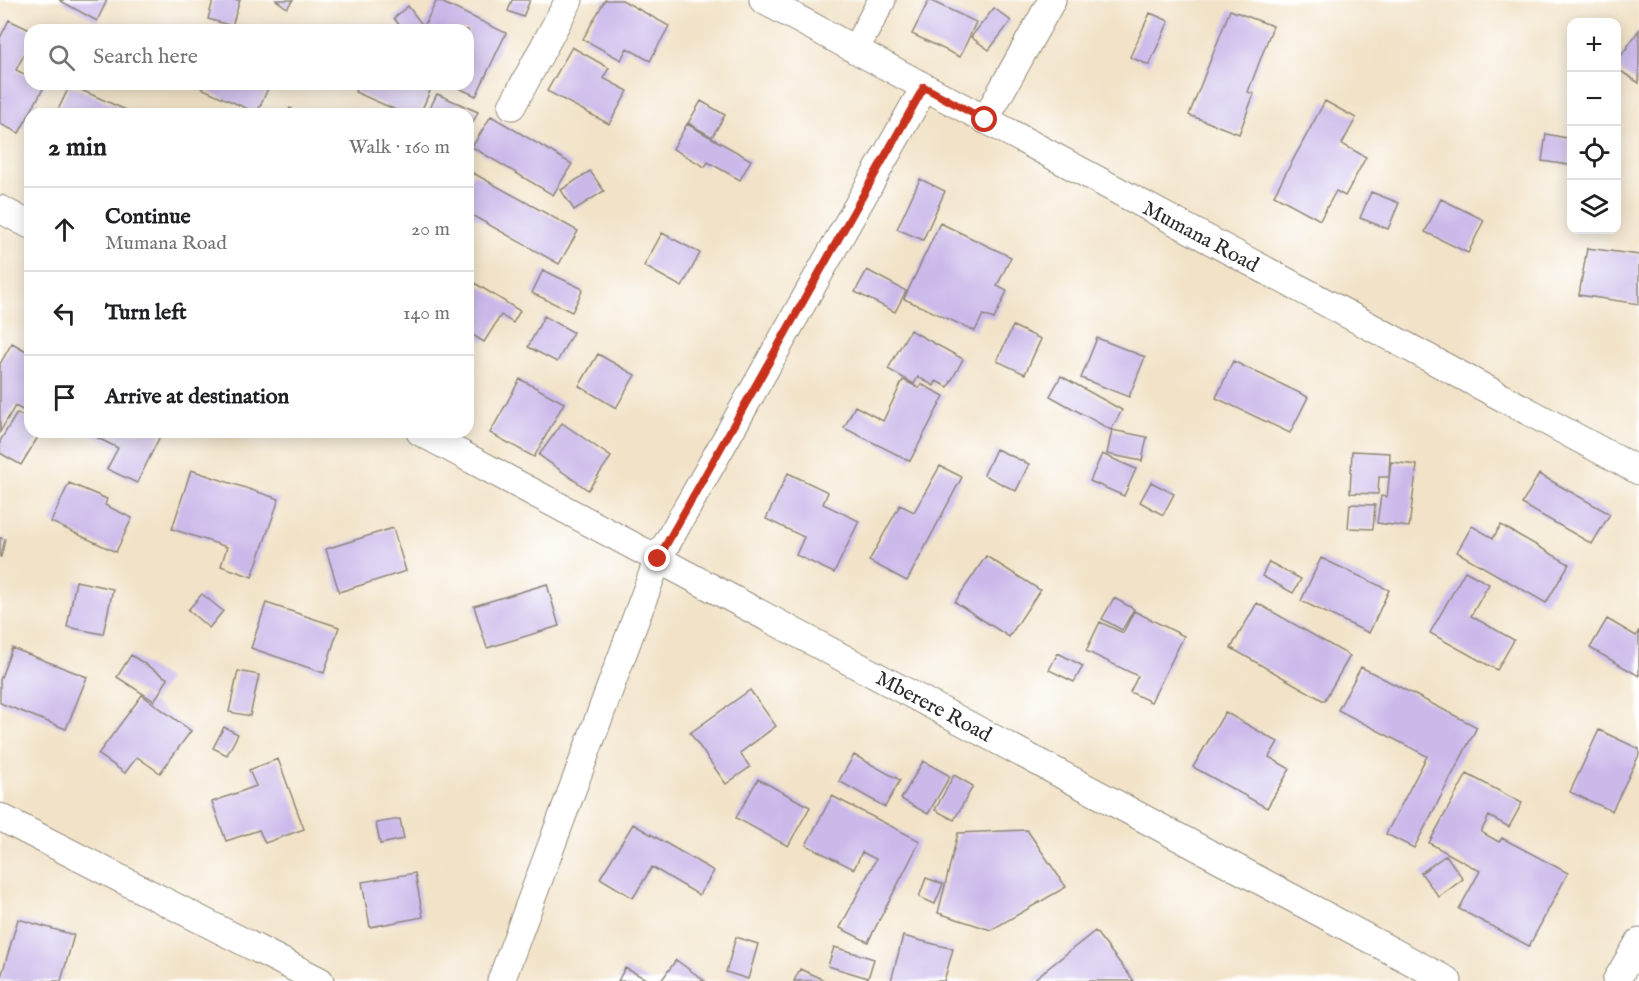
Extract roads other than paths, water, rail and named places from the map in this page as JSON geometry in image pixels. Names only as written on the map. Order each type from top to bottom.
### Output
[{"type":"street","points":[[512,106],[569,0]]},
{"type":"street","name":"Mumana Road","points":[[763,0],[1639,471]]},
{"type":"street","points":[[855,50],[882,0]]},
{"type":"street","points":[[985,120],[1052,0]]},
{"type":"street","points":[[501,981],[658,559],[924,87]]},
{"type":"street","points":[[0,209],[24,222]]},
{"type":"street","name":"Mberere Road","points":[[431,438],[1448,981]]},
{"type":"street","points":[[0,817],[320,981]]},
{"type":"street","points":[[1616,981],[1639,942]]}]
